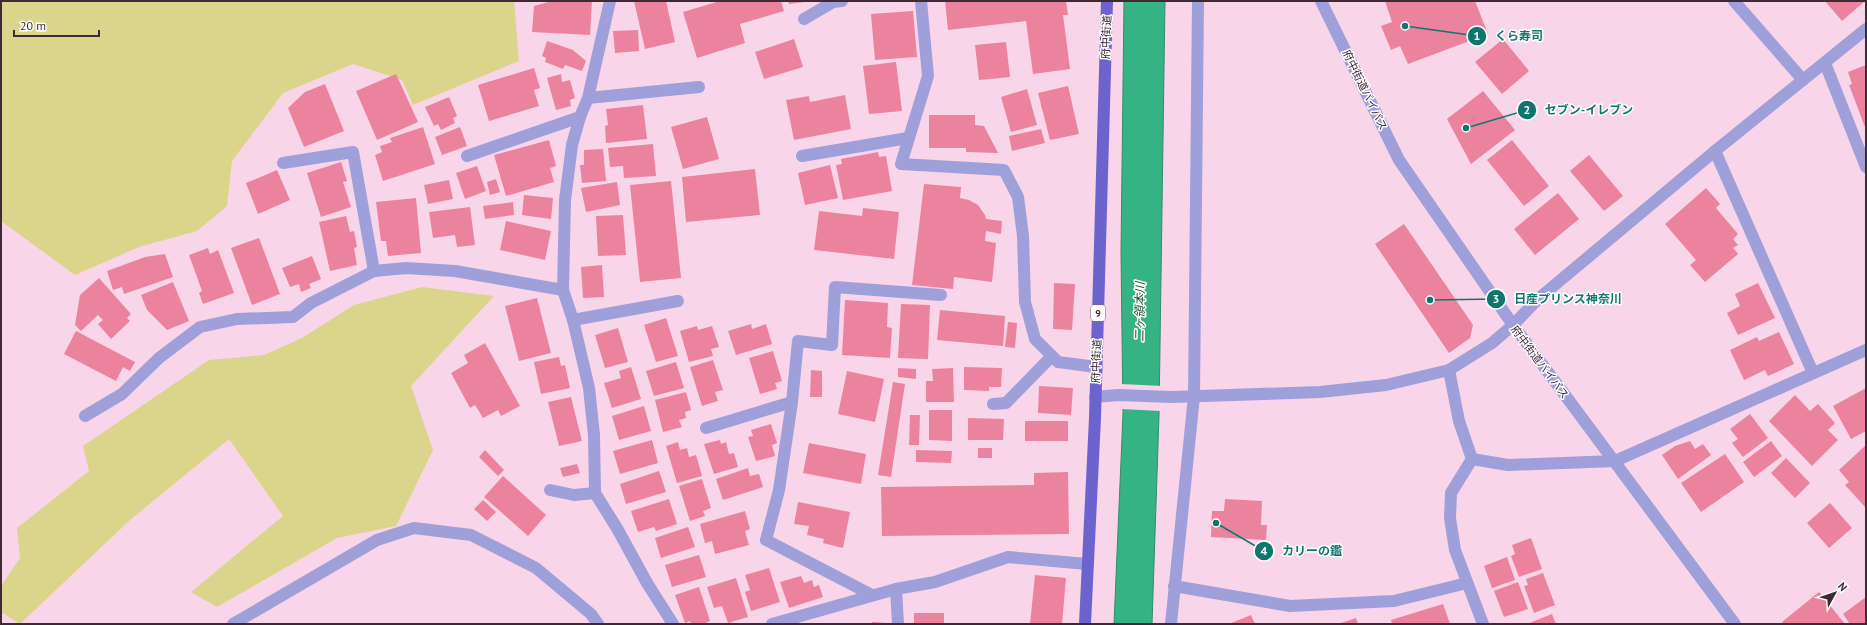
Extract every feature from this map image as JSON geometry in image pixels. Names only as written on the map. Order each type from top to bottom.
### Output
[{"type":"main road","name":"府中街道","points":[[1085,624],[1095,397],[1107,1]]},
{"type":"street","points":[[610,1],[588,98],[580,117],[572,144],[565,200],[563,290],[573,320],[589,388],[594,435],[595,494],[618,530],[647,583],[673,624]]},
{"type":"street","points":[[804,19],[833,2],[842,1]]},
{"type":"street","points":[[921,1],[928,76],[901,164],[1004,170],[1018,197],[1023,236],[1026,302],[1035,339],[1058,362],[1096,367]]},
{"type":"street","points":[[1171,624],[1194,396],[1198,1]]},
{"type":"street","name":"府中街道バイパス","points":[[1321,1],[1399,160],[1513,325],[1735,624]]},
{"type":"street","points":[[1734,1],[1803,80]]},
{"type":"street","points":[[1095,397],[1118,395],[1166,397],[1320,392],[1386,385],[1449,370],[1492,343],[1513,325],[1538,299],[1715,151],[1866,29]]},
{"type":"street","points":[[1825,63],[1866,168]]},
{"type":"street","points":[[588,98],[699,87]]},
{"type":"street","points":[[467,156],[580,117]]},
{"type":"street","points":[[802,156],[908,138]]},
{"type":"street","points":[[1715,151],[1813,373]]},
{"type":"street","points":[[283,163],[353,152],[374,271]]},
{"type":"street","points":[[85,416],[122,394],[159,358],[200,327],[237,319],[293,317],[311,303],[374,271],[406,268],[455,271],[563,290]]},
{"type":"street","points":[[872,595],[766,540],[779,490],[792,402],[798,341],[832,345],[835,287],[941,295]]},
{"type":"street","points":[[573,320],[678,301]]},
{"type":"street","points":[[1472,459],[1508,465],[1615,461],[1866,350]]},
{"type":"street","points":[[993,404],[1006,402],[1052,356]]},
{"type":"street","points":[[1449,370],[1459,421],[1472,459]]},
{"type":"street","points":[[706,428],[792,402]]},
{"type":"street","points":[[1472,459],[1451,493],[1450,518],[1455,550],[1483,624]]},
{"type":"street","points":[[550,490],[574,495],[595,494]]},
{"type":"street","points":[[233,624],[377,540],[414,528],[472,535],[536,568],[591,614],[598,624]]},
{"type":"street","points":[[772,624],[872,595],[935,582],[1008,557],[1087,564]]},
{"type":"street","points":[[1174,586],[1290,606],[1394,600],[1467,583]]},
{"type":"street","points":[[896,589],[898,624]]},
{"type":"shaded area","points":[[1,1],[514,1],[519,61],[413,105],[402,80],[353,64],[283,93],[232,161],[227,206],[197,231],[139,247],[75,275],[1,221]]},
{"type":"shaded area","points":[[422,287],[494,296],[411,386],[433,450],[396,526],[337,538],[217,607],[191,592],[283,516],[229,439],[130,520],[20,624],[1,612],[1,586],[20,558],[17,528],[89,471],[83,446],[209,360],[264,355],[302,338],[354,305]]},
{"type":"water","name":"二ヶ領本川","points":[[1124,1],[1165,1],[1159,415],[1152,624],[1114,624],[1123,414],[1121,253]]},
{"type":"pier","points":[[1121,384],[1162,386],[1161,411],[1121,409]]},
{"type":"building","points":[[552,1],[592,1],[590,35],[532,32],[534,6]]},
{"type":"building","points":[[634,1],[666,1],[675,42],[645,49]]},
{"type":"building","points":[[720,1],[781,1],[784,11],[740,24],[745,43],[697,58],[683,12]]},
{"type":"building","points":[[788,1],[804,1],[804,2],[789,4]]},
{"type":"building","points":[[945,1],[1066,1],[1068,15],[1063,15],[1070,69],[1033,74],[1026,21],[948,30]]},
{"type":"building","points":[[1385,1],[1475,1],[1488,34],[1408,64],[1400,46],[1391,50],[1381,26],[1392,22]]},
{"type":"building","points":[[1825,1],[1865,1],[1842,21]]},
{"type":"building","points":[[913,11],[917,57],[875,60],[871,14]]},
{"type":"building","points":[[638,30],[639,51],[615,53],[613,31]]},
{"type":"building","points":[[794,39],[803,67],[764,79],[755,52]]},
{"type":"building","points":[[1503,39],[1529,71],[1502,94],[1475,62]]},
{"type":"building","points":[[547,41],[573,50],[586,61],[582,71],[565,65],[563,69],[545,62],[546,58],[542,56]]},
{"type":"building","points":[[1006,42],[1010,77],[979,80],[975,45]]},
{"type":"building","points":[[896,62],[902,111],[869,114],[863,66]]},
{"type":"building","points":[[1866,65],[1865,127],[1849,85],[1852,84],[1848,72]]},
{"type":"building","points":[[534,68],[540,88],[534,90],[539,106],[489,121],[478,85]]},
{"type":"building","points":[[396,74],[418,122],[377,140],[356,91]]},
{"type":"building","points":[[561,74],[562,82],[570,80],[575,98],[570,100],[571,106],[556,110],[547,78]]},
{"type":"building","points":[[325,84],[344,131],[304,147],[288,108],[305,92]]},
{"type":"building","points":[[1068,86],[1079,134],[1050,140],[1038,93]]},
{"type":"building","points":[[1027,89],[1037,125],[1011,132],[1001,97]]},
{"type":"building","points":[[1483,91],[1515,130],[1471,164],[1447,119]]},
{"type":"building","points":[[845,95],[851,129],[794,140],[786,100],[809,96],[810,102]]},
{"type":"building","points":[[449,97],[457,116],[453,118],[455,123],[441,130],[438,124],[434,126],[425,107]]},
{"type":"building","points":[[643,105],[647,139],[606,143],[605,126],[608,125],[606,109]]},
{"type":"building","points":[[929,115],[975,115],[975,125],[984,126],[998,153],[966,152],[966,148],[929,148]]},
{"type":"building","points":[[707,117],[719,159],[683,169],[671,127]]},
{"type":"building","points":[[423,127],[435,164],[383,181],[375,155],[382,152],[380,146],[392,142],[390,138]]},
{"type":"building","points":[[460,127],[467,146],[442,155],[435,137]]},
{"type":"building","points":[[1041,129],[1045,143],[1012,151],[1009,136]]},
{"type":"building","points":[[549,140],[556,166],[550,168],[554,182],[506,196],[494,155]]},
{"type":"building","points":[[1512,140],[1549,186],[1524,206],[1487,160]]},
{"type":"building","points":[[653,144],[656,176],[624,178],[623,166],[610,167],[608,148]]},
{"type":"building","points":[[603,149],[606,181],[582,183],[580,165],[584,165],[584,150]]},
{"type":"building","points":[[878,152],[879,157],[886,156],[892,191],[843,200],[836,165],[842,164],[841,159]]},
{"type":"building","points":[[1589,155],[1623,196],[1604,211],[1570,171]]},
{"type":"building","points":[[341,162],[347,181],[343,182],[351,207],[321,217],[307,173]]},
{"type":"building","points":[[830,165],[838,198],[805,205],[798,173]]},
{"type":"building","points":[[477,166],[486,191],[465,199],[456,173]]},
{"type":"building","points":[[755,169],[760,215],[686,222],[682,177]]},
{"type":"building","points":[[277,170],[290,200],[258,214],[246,183]]},
{"type":"building","points":[[496,179],[500,192],[490,195],[487,182]]},
{"type":"building","points":[[449,180],[453,199],[428,204],[424,185]]},
{"type":"building","points":[[671,181],[681,278],[640,282],[630,185]]},
{"type":"building","points":[[617,182],[620,205],[586,212],[581,188]]},
{"type":"building","points":[[924,184],[961,187],[960,198],[969,200],[978,205],[986,219],[1002,221],[1001,234],[986,231],[985,241],[996,243],[992,282],[954,277],[953,289],[912,285]]},
{"type":"building","points":[[1706,188],[1720,204],[1716,208],[1738,234],[1733,239],[1738,245],[1733,248],[1738,254],[1705,282],[1690,265],[1696,260],[1665,224]]},
{"type":"building","points":[[1558,193],[1579,219],[1535,255],[1514,229]]},
{"type":"building","points":[[524,195],[553,198],[551,219],[522,215]]},
{"type":"building","points":[[416,198],[421,253],[388,256],[386,241],[381,241],[376,202]]},
{"type":"building","points":[[513,202],[514,215],[485,219],[483,206]]},
{"type":"building","points":[[470,207],[475,245],[457,247],[455,235],[433,238],[429,212]]},
{"type":"building","points":[[863,208],[899,212],[894,259],[814,250],[819,211],[862,216]]},
{"type":"building","points":[[623,215],[626,255],[598,256],[596,216]]},
{"type":"building","points":[[346,216],[350,232],[354,231],[357,247],[354,248],[357,265],[330,271],[319,222]]},
{"type":"building","points":[[506,221],[551,231],[545,260],[500,250]]},
{"type":"building","points":[[1404,224],[1473,325],[1470,338],[1449,353],[1375,244]]},
{"type":"building","points":[[259,238],[280,294],[252,305],[231,248]]},
{"type":"building","points":[[208,248],[210,254],[218,250],[234,293],[203,304],[199,293],[202,291],[189,255]]},
{"type":"building","points":[[165,254],[173,277],[124,294],[122,287],[113,290],[107,271],[145,257]]},
{"type":"building","points":[[312,256],[321,279],[309,284],[311,288],[301,292],[299,284],[290,287],[282,268]]},
{"type":"building","points":[[602,265],[604,297],[583,298],[581,267]]},
{"type":"building","points":[[99,278],[131,314],[127,318],[130,321],[111,339],[98,324],[103,320],[98,315],[81,331],[75,325],[80,295]]},
{"type":"building","points":[[173,282],[189,321],[167,330],[147,310],[141,295]]},
{"type":"building","points":[[1054,283],[1075,284],[1072,330],[1053,329]]},
{"type":"building","points":[[1758,283],[1775,318],[1738,335],[1727,313],[1740,306],[1735,294]]},
{"type":"building","points":[[537,298],[551,353],[519,361],[505,306]]},
{"type":"building","points":[[845,300],[888,303],[887,327],[892,328],[890,358],[842,355]]},
{"type":"building","points":[[901,304],[930,305],[928,359],[898,358]]},
{"type":"building","points":[[940,310],[1005,316],[1003,346],[937,340]]},
{"type":"building","points":[[666,318],[678,356],[656,362],[644,325]]},
{"type":"building","points":[[1008,322],[1017,323],[1015,348],[1005,347]]},
{"type":"building","points":[[751,324],[752,329],[766,324],[772,344],[736,355],[728,331]]},
{"type":"building","points":[[697,326],[698,330],[712,326],[719,347],[711,349],[713,356],[689,362],[680,331]]},
{"type":"building","points":[[618,328],[628,362],[605,368],[595,335]]},
{"type":"building","points":[[76,331],[135,362],[130,371],[123,367],[116,381],[64,354]]},
{"type":"building","points":[[1779,332],[1794,364],[1768,376],[1765,370],[1744,380],[1730,350],[1757,337],[1759,341]]},
{"type":"building","points":[[485,343],[520,406],[501,416],[498,410],[483,418],[475,405],[470,408],[451,373],[468,363],[464,355]]},
{"type":"building","points":[[773,351],[782,381],[775,383],[777,389],[760,394],[749,358]]},
{"type":"building","points":[[559,357],[561,366],[565,365],[570,388],[541,394],[534,362]]},
{"type":"building","points":[[713,360],[723,390],[715,392],[718,401],[702,406],[690,367]]},
{"type":"building","points":[[676,362],[684,388],[654,396],[646,371]]},
{"type":"building","points":[[631,367],[641,399],[612,408],[604,383],[621,378],[619,371]]},
{"type":"building","points":[[964,367],[1002,368],[1001,387],[989,387],[989,391],[964,390]]},
{"type":"building","points":[[898,368],[916,369],[916,379],[898,377]]},
{"type":"building","points":[[953,368],[954,402],[926,402],[926,381],[933,381],[932,369]]},
{"type":"building","points":[[811,370],[822,371],[822,397],[810,397]]},
{"type":"building","points":[[847,371],[884,379],[875,422],[838,414]]},
{"type":"building","points":[[893,382],[905,384],[891,477],[878,475]]},
{"type":"building","points":[[1039,386],[1073,388],[1071,415],[1038,413]]},
{"type":"building","points":[[1866,388],[1866,431],[1851,439],[1833,406]]},
{"type":"building","points":[[686,392],[691,410],[685,412],[686,418],[679,420],[682,427],[663,432],[655,400]]},
{"type":"building","points":[[1795,395],[1810,411],[1818,404],[1835,423],[1828,430],[1838,440],[1812,466],[1769,421]]},
{"type":"building","points":[[571,397],[582,441],[559,446],[548,402]]},
{"type":"building","points":[[644,406],[651,431],[619,440],[612,416]]},
{"type":"building","points":[[929,410],[952,410],[952,441],[929,440]]},
{"type":"building","points":[[1750,414],[1768,438],[1743,457],[1732,443],[1738,439],[1730,429]]},
{"type":"building","points":[[910,415],[920,415],[919,445],[909,445]]},
{"type":"building","points":[[968,418],[1004,419],[1003,440],[968,440]]},
{"type":"building","points":[[1025,421],[1068,421],[1068,441],[1025,441]]},
{"type":"building","points":[[771,424],[777,443],[772,445],[775,456],[756,461],[748,437],[753,436],[751,430]]},
{"type":"building","points":[[652,440],[658,463],[620,474],[613,451]]},
{"type":"building","points":[[720,440],[721,444],[726,442],[729,454],[734,453],[738,467],[714,474],[704,444]]},
{"type":"building","points":[[1690,441],[1695,449],[1703,444],[1711,455],[1678,479],[1662,455],[1675,446]]},
{"type":"building","points":[[1771,441],[1782,456],[1754,477],[1743,462]]},
{"type":"building","points":[[678,442],[680,450],[687,448],[689,457],[696,455],[702,476],[677,483],[666,446]]},
{"type":"building","points":[[809,443],[866,454],[861,484],[803,473]]},
{"type":"building","points":[[1866,445],[1866,508],[1845,485],[1849,482],[1839,470]]},
{"type":"building","points":[[978,448],[992,448],[992,458],[978,458]]},
{"type":"building","points":[[485,450],[504,470],[498,476],[479,457]]},
{"type":"building","points":[[916,450],[952,451],[951,463],[916,462]]},
{"type":"building","points":[[1725,454],[1744,482],[1701,512],[1681,483]]},
{"type":"building","points":[[1786,458],[1810,483],[1795,498],[1771,473]]},
{"type":"building","points":[[577,464],[580,473],[563,477],[560,468]]},
{"type":"building","points":[[748,468],[750,476],[759,474],[763,487],[723,500],[716,479]]},
{"type":"building","points":[[659,471],[666,492],[626,504],[620,484]]},
{"type":"building","points":[[1068,472],[1069,534],[882,536],[881,487],[1034,485],[1034,473]]},
{"type":"building","points":[[503,476],[546,515],[528,536],[484,497]]},
{"type":"building","points":[[702,479],[711,508],[703,511],[705,516],[690,521],[679,486]]},
{"type":"building","points":[[669,499],[677,524],[656,531],[654,527],[638,532],[631,511]]},
{"type":"building","points":[[1225,499],[1262,501],[1261,525],[1267,525],[1266,540],[1211,537],[1212,511],[1224,511]]},
{"type":"building","points":[[483,500],[496,512],[487,521],[474,509]]},
{"type":"building","points":[[798,502],[850,512],[843,548],[823,543],[824,539],[807,535],[809,526],[794,524]]},
{"type":"building","points":[[1830,503],[1852,528],[1829,548],[1807,523]]},
{"type":"building","points":[[745,511],[750,529],[745,531],[749,545],[715,554],[712,541],[705,543],[700,524]]},
{"type":"building","points":[[688,527],[695,547],[661,558],[655,538]]},
{"type":"building","points":[[1531,538],[1542,569],[1519,577],[1511,556],[1515,554],[1512,545]]},
{"type":"building","points":[[699,555],[706,577],[672,587],[665,565]]},
{"type":"building","points":[[1507,557],[1515,580],[1492,588],[1484,566]]},
{"type":"building","points":[[769,568],[780,602],[751,611],[745,592],[750,590],[745,575]]},
{"type":"building","points":[[1543,573],[1555,605],[1534,613],[1524,586],[1528,585],[1526,579]]},
{"type":"building","points":[[1035,575],[1066,578],[1062,624],[1030,624]]},
{"type":"building","points":[[801,576],[804,583],[812,580],[814,587],[819,585],[823,597],[789,608],[780,582]]},
{"type":"building","points":[[736,578],[748,617],[728,623],[722,606],[714,608],[707,587]]},
{"type":"building","points":[[1518,582],[1528,609],[1504,617],[1494,591]]},
{"type":"building","points":[[699,587],[710,621],[703,624],[691,624],[690,621],[685,623],[675,595]]},
{"type":"building","points":[[1819,592],[1845,624],[1784,624],[1782,622]]},
{"type":"building","points":[[1866,597],[1866,624],[1850,624],[1843,614]]},
{"type":"building","points":[[1443,604],[1450,624],[1392,624],[1391,620]]},
{"type":"building","points":[[914,613],[944,613],[944,624],[914,624]]},
{"type":"building","points":[[1552,614],[1556,624],[1527,624]]},
{"type":"building","points":[[1251,615],[1255,624],[1229,624]]},
{"type":"building","points":[[1356,618],[1358,624],[1338,624]]},
{"type":"building","points":[[872,622],[887,623],[887,624],[872,624]]},
{"type":"place","name":"くら寿司","points":[[1405,26]]},
{"type":"place","name":"セブン-イレブン","points":[[1466,128]]},
{"type":"place","name":"日産プリンス神奈川","points":[[1430,300]]},
{"type":"place","name":"カリーの鑑","points":[[1216,523]]}]
